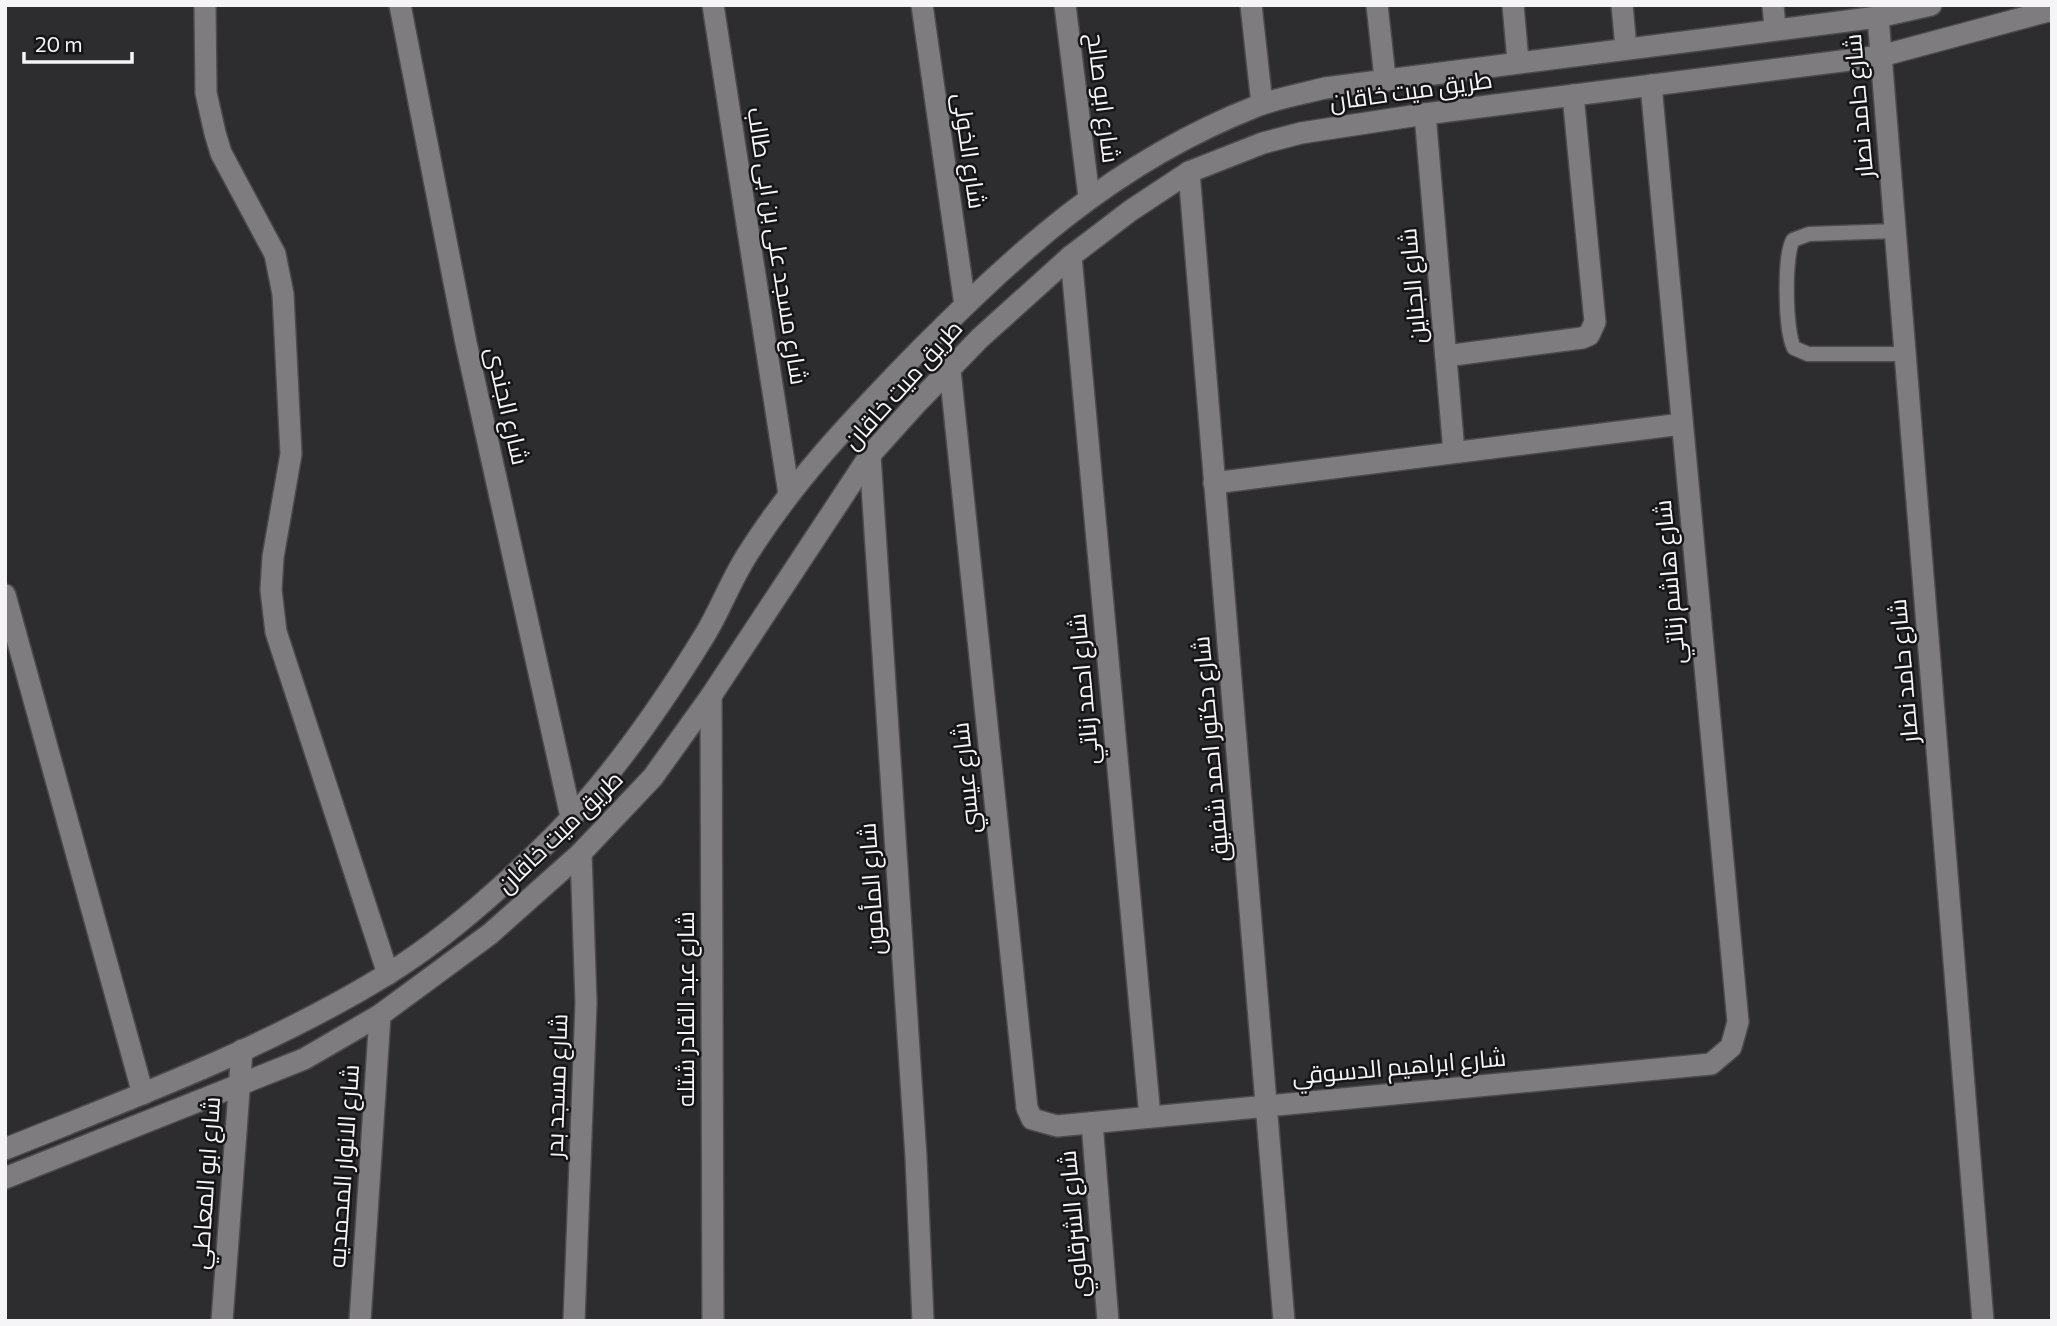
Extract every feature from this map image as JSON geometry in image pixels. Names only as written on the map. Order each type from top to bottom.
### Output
[{"type":"street","points":[[205,5],[206,93],[215,133],[221,153],[275,254],[283,294],[291,454],[273,557],[271,590],[276,632],[388,974]]},
{"type":"street","name":"شارع الجندى","points":[[400,5],[466,343],[571,817]]},
{"type":"street","name":"شارع مسجد على بن ابى طالب","points":[[713,5],[789,494]]},
{"type":"street","name":"شارع الخولى","points":[[922,5],[965,305]]},
{"type":"street","name":"شارع ابو صالح","points":[[1065,5],[1089,197]]},
{"type":"street","points":[[1251,5],[1262,104]]},
{"type":"street","points":[[1377,5],[1385,78]]},
{"type":"street","points":[[1513,5],[1518,61]]},
{"type":"street","points":[[1622,5],[1626,47]]},
{"type":"street","points":[[1773,5],[1775,28]]},
{"type":"street","name":"طريق ميت خاقان","points":[[5,1149],[143,1094],[294,1026],[388,974],[480,904],[571,817],[662,703],[708,629],[749,552],[789,494],[862,411],[965,305],[1089,197],[1175,143],[1262,104],[1325,88],[1626,47],[1878,17],[1908,8],[1931,5]]},
{"type":"street","name":"طريق ميت خاقان","points":[[5,1178],[304,1059],[380,1015],[490,934],[581,853],[653,778],[711,696],[870,455],[980,338],[1071,256],[1130,211],[1189,172],[1263,143],[1301,133],[1425,114],[1881,56],[2052,10]]},
{"type":"street","name":"شارع حامد نصار","points":[[1878,17],[1983,1321]]},
{"type":"street","name":"شارع هاشم زناتي","points":[[1651,85],[1738,1022],[1731,1047],[1711,1064]]},
{"type":"street","points":[[1446,356],[1581,338],[1593,329],[1595,322],[1573,95]]},
{"type":"street","name":"شارع الجناين","points":[[1425,114],[1454,452]]},
{"type":"street","name":"شارع دكتور احمد شفيق","points":[[1189,172],[1284,1321]]},
{"type":"street","name":"شارع احمد زناتي","points":[[1071,256],[1150,1117]]},
{"type":"street","name":"شارع عيسي","points":[[950,370],[1027,1108],[1032,1119],[1043,1124],[1057,1126],[1092,1123]]},
{"type":"street","points":[[1214,483],[1682,424]]},
{"type":"street","name":"شارع المأمون","points":[[870,455],[916,1157],[923,1321]]},
{"type":"street","points":[[5,595],[143,1094]]},
{"type":"street","name":"شارع عبد القادر شتله","points":[[711,696],[713,1321]]},
{"type":"street","name":"شارع مسجد بدر","points":[[574,1321],[586,1003],[581,853]]},
{"type":"street","name":"شارع الانوار المحمديه","points":[[360,1321],[380,1015]]},
{"type":"street","name":"شارع ابو المعاطي","points":[[222,1321],[242,1050]]},
{"type":"street","name":"شارع ابراهيم الدسوقي","points":[[1092,1123],[1711,1064]]},
{"type":"street","name":"شارع الشرقاوي","points":[[1092,1123],[1108,1321]]},
{"type":"lane","points":[[1896,231],[1809,234],[1793,240],[1788,256],[1789,334],[1794,348],[1808,355],[1905,354]]}]
